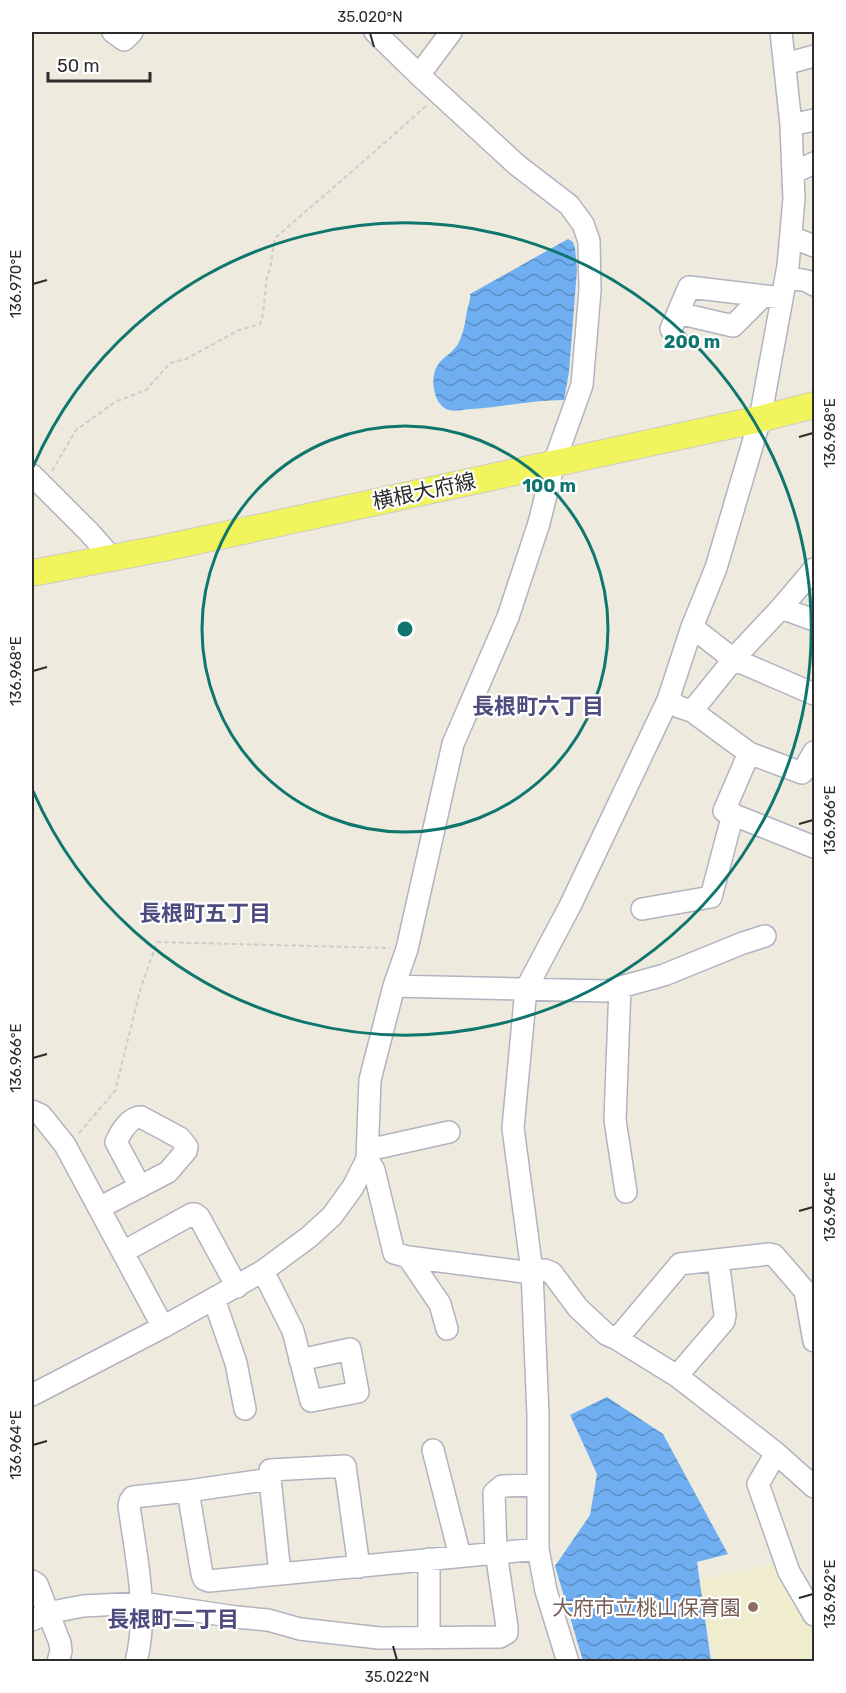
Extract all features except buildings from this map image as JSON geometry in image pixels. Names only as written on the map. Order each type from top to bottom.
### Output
[{"type":"main road","name":"横根大府線","points":[[32,573],[175,545],[760,419],[814,405]]},
{"type":"street","points":[[113,32],[124,40],[132,32]]},
{"type":"street","points":[[32,1395],[163,1328],[263,1272],[309,1237],[332,1216],[353,1187],[367,1155],[370,1080],[394,986],[407,949],[453,744],[508,617],[539,523],[554,463],[582,385],[590,290],[589,241],[583,224],[569,205],[517,165],[375,32]]},
{"type":"street","points":[[419,75],[451,32]]},
{"type":"street","points":[[773,297],[689,288],[674,321],[732,326],[773,297],[786,277],[794,199],[791,125],[782,32]]},
{"type":"street","points":[[785,64],[814,56]]},
{"type":"street","points":[[791,125],[814,120]]},
{"type":"street","points":[[793,172],[814,163]]},
{"type":"street","points":[[791,237],[814,246]]},
{"type":"street","points":[[786,277],[807,281],[814,285]]},
{"type":"street","points":[[568,1662],[546,1591],[538,1549],[538,1415],[532,1271],[513,1128],[526,989],[570,906],[668,700],[692,627],[716,568],[760,419],[773,297]]},
{"type":"street","points":[[37,480],[111,557]]},
{"type":"street","points":[[692,711],[733,660],[814,569]]},
{"type":"street","points":[[781,608],[814,620]]},
{"type":"street","points":[[692,627],[733,660],[814,694]]},
{"type":"street","points":[[668,700],[692,711],[749,753],[802,773],[814,752]]},
{"type":"street","points":[[749,753],[724,811],[814,847]]},
{"type":"street","points":[[642,909],[711,897],[733,814]]},
{"type":"street","points":[[394,986],[606,991],[664,975],[765,936]]},
{"type":"street","points":[[620,987],[615,1120],[626,1192]]},
{"type":"street","points":[[32,1111],[41,1115],[65,1145],[163,1328]]},
{"type":"street","points":[[367,1155],[449,1132]]},
{"type":"street","points":[[367,1155],[374,1170],[394,1253],[408,1257],[524,1272],[545,1270],[552,1273],[578,1308],[606,1334],[677,1376],[776,1453],[814,1487]]},
{"type":"street","points":[[99,1208],[140,1187]]},
{"type":"street","points":[[123,1252],[195,1214],[199,1217],[237,1287]]},
{"type":"street","points":[[617,1339],[680,1264],[769,1254],[774,1255],[806,1291],[814,1341]]},
{"type":"street","points":[[408,1257],[440,1304],[447,1329]]},
{"type":"street","points":[[677,1376],[724,1321],[718,1260]]},
{"type":"street","points":[[263,1272],[293,1331],[300,1360]]},
{"type":"street","points":[[214,1299],[236,1364],[245,1409]]},
{"type":"street","points":[[433,1450],[460,1556]]},
{"type":"street","points":[[776,1453],[758,1484],[789,1572],[814,1615]]},
{"type":"street","points":[[280,1574],[270,1470],[345,1466],[359,1567]]},
{"type":"street","points":[[136,1662],[140,1647],[142,1603],[129,1501],[133,1497],[270,1479]]},
{"type":"street","points":[[39,1616],[107,1604],[142,1603],[268,1620],[300,1629],[379,1638],[500,1638],[507,1633],[496,1552],[494,1493],[502,1486],[538,1485]]},
{"type":"street","points":[[188,1491],[202,1574],[204,1579],[209,1581],[538,1549]]},
{"type":"street","points":[[429,1559],[429,1638]]},
{"type":"street","points":[[232,1579],[236,1617]]},
{"type":"street","points":[[32,1581],[37,1584],[39,1616],[60,1643],[61,1651],[58,1662]]},
{"type":"path","points":[[37,480],[55,466],[75,430],[115,402],[146,390],[170,363],[186,358],[239,330],[260,324],[275,238],[439,94]]},
{"type":"path","points":[[65,1145],[72,1141],[115,1091],[141,987],[157,942],[407,949]]},
{"type":"shaded area","name":"大府市立桃山保育園","points":[[778,1563],[814,1635],[814,1657],[809,1662],[715,1661],[699,1580]]},
{"type":"water","points":[[568,239],[573,242],[575,248],[577,269],[569,372],[564,400],[457,411],[448,410],[441,405],[434,390],[435,372],[440,362],[459,342],[470,294]]},
{"type":"water","points":[[607,1397],[663,1434],[728,1554],[697,1562],[711,1661],[583,1661],[555,1566],[590,1515],[597,1474],[570,1415]]},
{"type":"place","name":"大府市立桃山保育園","points":[[753,1607]]},
{"type":"district","name":"長根町六丁目","points":[[538,706]]},
{"type":"district","name":"長根町五丁目","points":[[205,913]]},
{"type":"district","name":"長根町二丁目","points":[[173,1619]]}]
